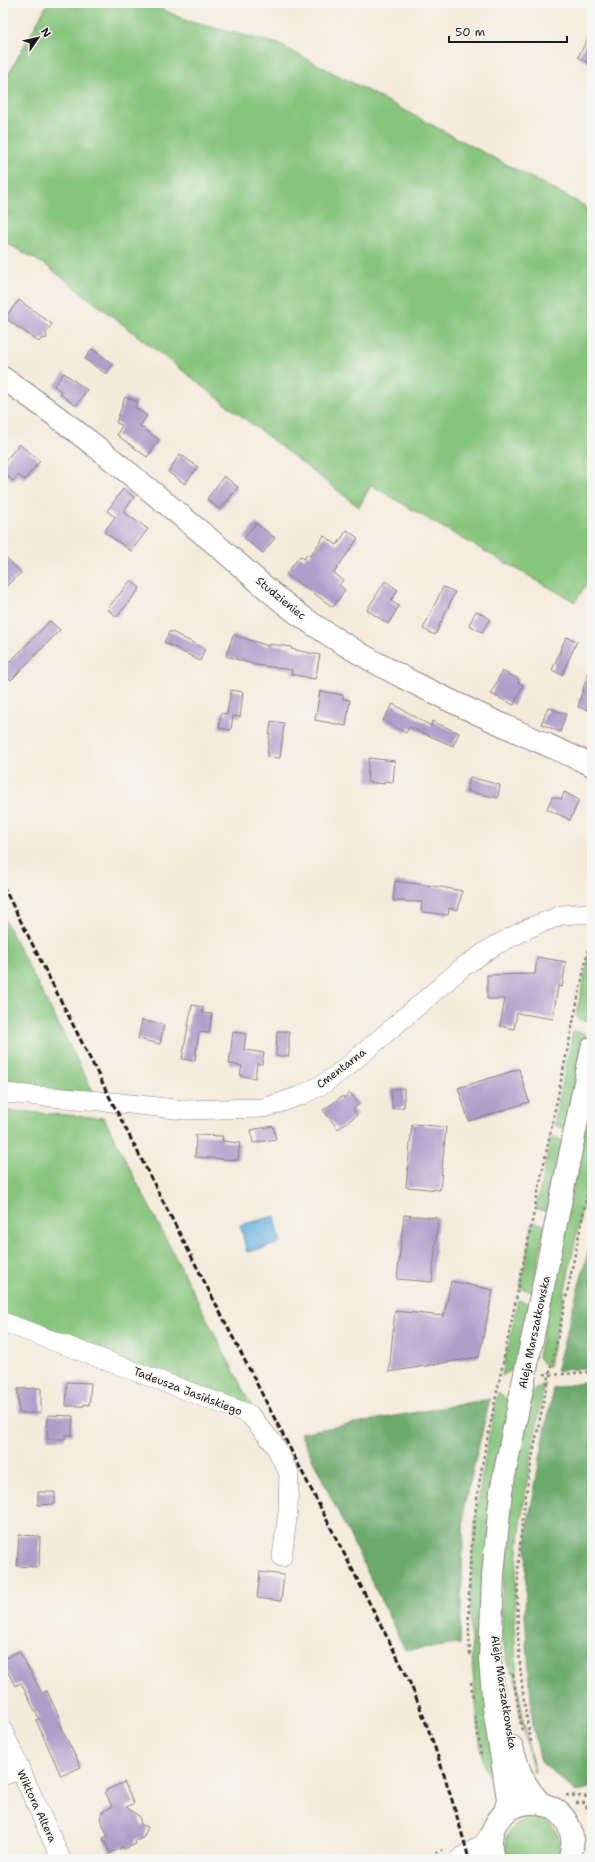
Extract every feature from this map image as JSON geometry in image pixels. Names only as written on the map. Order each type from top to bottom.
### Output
[{"type":"main road","name":"Studzieniec","points":[[3,378],[28,395],[143,485],[302,617],[346,646],[404,677],[592,766]]},
{"type":"main road","name":"Aleja Marszałkowska","points":[[505,1813],[508,1799],[494,1708],[490,1660],[493,1575],[501,1491],[592,1048]]},
{"type":"main road","name":"Aleja Marszałkowska","points":[[492,1618],[508,1728],[516,1761],[523,1780],[535,1798],[543,1805]]},
{"type":"main road","points":[[493,1859],[490,1848],[492,1832],[495,1825],[505,1813],[512,1808],[523,1803],[537,1803],[550,1807],[561,1815],[569,1826],[572,1839],[572,1853],[570,1859]]},
{"type":"street","name":"Cmentarna","points":[[3,1093],[112,1102],[184,1110],[264,1108],[300,1096],[325,1083],[348,1066],[463,967],[494,946],[531,927],[562,914],[592,913]]},
{"type":"street","name":"Tadeusza Jasińskiego","points":[[3,1322],[249,1414],[274,1444],[289,1473],[288,1511],[282,1556]]},
{"type":"street","name":"Wiktora Altera","points":[[3,1731],[12,1773],[61,1859]]},
{"type":"street","points":[[459,1859],[482,1844],[492,1832]]},
{"type":"path","points":[[532,1747],[526,1715],[519,1655],[518,1576],[527,1492],[592,1172]]},
{"type":"path","points":[[526,1369],[550,1375],[592,1372]]},
{"type":"path","points":[[513,1674],[522,1733]]},
{"type":"path","points":[[561,1793],[566,1795],[589,1797],[592,1800]]},
{"type":"path","points":[[571,1802],[585,1803],[592,1820]]},
{"type":"path","points":[[424,1859],[442,1850]]},
{"type":"green space","points":[[48,3],[150,3],[187,21],[279,44],[585,206],[592,221],[592,575],[575,602],[371,485],[359,507],[47,266],[3,241],[3,84]]},
{"type":"green space","points":[[3,917],[95,1095],[3,1086]]},
{"type":"green space","points":[[592,942],[592,1005],[589,1020],[585,1021],[578,1019],[576,1016]]},
{"type":"green space","points":[[573,1031],[584,1033],[586,1037],[567,1126],[564,1128],[554,1125]]},
{"type":"green space","points":[[592,1094],[592,1160],[549,1366],[545,1366],[538,1357]]},
{"type":"green space","points":[[3,1110],[104,1118],[254,1411],[3,1314]]},
{"type":"green space","points":[[551,1138],[560,1139],[563,1144],[550,1209],[545,1211],[536,1209]]},
{"type":"green space","points":[[533,1222],[545,1225],[533,1291],[520,1288]]},
{"type":"green space","points":[[592,1237],[592,1367],[556,1371]]},
{"type":"green space","points":[[518,1300],[530,1304],[518,1362],[515,1368],[502,1376]]},
{"type":"green space","points":[[592,1381],[592,1787],[576,1792],[541,1762],[533,1727],[525,1616],[527,1529],[553,1388]]},
{"type":"green space","points":[[545,1383],[527,1480],[520,1529],[516,1577],[515,1625],[517,1674],[523,1722],[535,1771],[534,1773],[520,1713],[515,1673],[511,1673],[502,1638],[502,1596],[508,1512],[532,1392]]},
{"type":"green space","points":[[498,1392],[508,1401],[509,1408],[492,1497],[500,1772],[489,1774],[483,1761],[473,1675],[471,1619],[472,1558],[484,1463]]},
{"type":"green space","points":[[490,1399],[464,1507],[460,1644],[405,1650],[300,1433]]},
{"type":"green space","points":[[533,1817],[547,1822],[556,1832],[559,1838],[559,1844],[555,1859],[510,1859],[506,1852],[505,1844],[509,1832],[519,1822]]},
{"type":"water","points":[[275,1216],[281,1243],[247,1252],[240,1225]]},
{"type":"building","points":[[592,31],[592,65],[578,57]]},
{"type":"building","points":[[19,300],[52,324],[46,333],[47,338],[41,339],[39,342],[5,318]]},
{"type":"building","points":[[92,349],[113,364],[106,374],[85,359]]},
{"type":"building","points":[[64,373],[87,390],[76,406],[60,394],[62,392],[54,386]]},
{"type":"building","points":[[125,397],[138,402],[135,407],[147,416],[140,426],[159,440],[147,457],[117,435],[122,425],[116,423]]},
{"type":"building","points":[[19,444],[40,461],[25,480],[18,475],[13,481],[3,473],[3,464]]},
{"type":"building","points":[[180,454],[198,467],[185,484],[168,472]]},
{"type":"building","points":[[224,476],[238,487],[220,510],[207,499]]},
{"type":"building","points":[[123,489],[134,497],[123,512],[148,529],[131,551],[104,532],[115,517],[107,511]]},
{"type":"building","points":[[256,523],[275,538],[263,553],[244,538]]},
{"type":"building","points":[[347,530],[358,538],[334,573],[343,580],[339,585],[345,590],[333,607],[286,574],[300,556],[304,559],[307,554],[310,556],[324,536],[337,545]]},
{"type":"building","points":[[3,554],[21,573],[3,589]]},
{"type":"building","points":[[131,580],[140,588],[117,617],[107,609]]},
{"type":"building","points":[[385,581],[398,590],[391,601],[399,606],[388,624],[367,610]]},
{"type":"building","points":[[443,587],[455,592],[435,635],[423,629]]},
{"type":"building","points":[[476,611],[490,619],[482,632],[469,625]]},
{"type":"building","points":[[50,621],[60,630],[11,680],[3,672],[3,669]]},
{"type":"building","points":[[170,631],[205,649],[200,661],[164,642]]},
{"type":"building","points":[[233,635],[269,646],[269,644],[292,647],[291,649],[320,655],[315,679],[291,674],[292,670],[256,665],[226,656]]},
{"type":"building","points":[[566,637],[577,641],[562,675],[552,670]]},
{"type":"building","points":[[502,671],[519,679],[518,682],[523,685],[514,705],[491,694]]},
{"type":"building","points":[[588,672],[592,672],[592,711],[578,707]]},
{"type":"building","points":[[231,690],[243,692],[240,717],[233,716],[231,730],[219,728],[221,713],[227,714]]},
{"type":"building","points":[[320,691],[343,695],[343,699],[350,700],[346,726],[315,720]]},
{"type":"building","points":[[393,704],[431,726],[432,721],[459,733],[453,746],[409,727],[406,733],[383,720]]},
{"type":"building","points":[[548,707],[566,714],[560,732],[541,724]]},
{"type":"building","points":[[271,721],[284,723],[280,758],[267,757]]},
{"type":"building","points":[[369,758],[395,761],[393,782],[384,781],[384,784],[367,782]]},
{"type":"building","points":[[470,777],[500,785],[498,798],[467,791]]},
{"type":"building","points":[[564,792],[579,800],[570,820],[547,809],[552,797],[562,799]]},
{"type":"building","points":[[395,881],[462,891],[458,910],[449,908],[448,915],[423,912],[421,910],[422,902],[393,901]]},
{"type":"building","points":[[537,957],[566,962],[562,987],[558,986],[553,1019],[517,1013],[514,1029],[500,1026],[505,999],[487,999],[487,975],[535,974]]},
{"type":"building","points":[[192,1005],[203,1007],[202,1013],[212,1014],[209,1033],[199,1032],[195,1061],[182,1059]]},
{"type":"building","points":[[142,1020],[164,1025],[160,1044],[138,1039]]},
{"type":"building","points":[[277,1031],[289,1031],[289,1056],[276,1056]]},
{"type":"building","points":[[233,1032],[246,1034],[244,1050],[264,1053],[262,1064],[257,1064],[255,1078],[240,1076],[242,1066],[229,1064]]},
{"type":"building","points":[[519,1069],[529,1102],[469,1121],[458,1088]]},
{"type":"building","points":[[404,1088],[404,1107],[392,1109],[391,1089]]},
{"type":"building","points":[[350,1093],[359,1104],[353,1109],[357,1115],[338,1129],[323,1110]]},
{"type":"building","points":[[412,1124],[446,1127],[440,1190],[406,1187]]},
{"type":"building","points":[[273,1126],[276,1139],[253,1143],[251,1130]]},
{"type":"building","points":[[196,1135],[223,1136],[222,1141],[240,1143],[238,1160],[195,1157]]},
{"type":"building","points":[[404,1215],[438,1218],[432,1282],[397,1279]]},
{"type":"building","points":[[451,1281],[493,1290],[479,1357],[389,1372],[395,1311],[444,1316]]},
{"type":"building","points":[[67,1382],[91,1383],[89,1405],[84,1404],[84,1406],[66,1406]]},
{"type":"building","points":[[41,1388],[41,1413],[19,1413],[18,1389]]},
{"type":"building","points":[[48,1415],[73,1416],[72,1435],[65,1435],[65,1439],[47,1439]]},
{"type":"building","points":[[38,1492],[55,1492],[55,1504],[38,1505]]},
{"type":"building","points":[[19,1535],[40,1536],[39,1567],[17,1566]]},
{"type":"building","points":[[260,1572],[284,1575],[281,1601],[257,1598]]},
{"type":"building","points":[[19,1651],[42,1693],[47,1691],[61,1721],[58,1722],[81,1767],[61,1776],[36,1720],[39,1719],[21,1683],[15,1686],[3,1663],[3,1660]]},
{"type":"building","points":[[124,1782],[134,1803],[126,1807],[139,1816],[141,1825],[148,1827],[143,1838],[135,1841],[136,1844],[124,1849],[123,1847],[110,1853],[103,1838],[108,1836],[100,1819],[102,1812],[112,1807],[105,1791]]},
{"type":"railway","points":[[3,886],[112,1102],[407,1676],[441,1767],[469,1859]]}]
